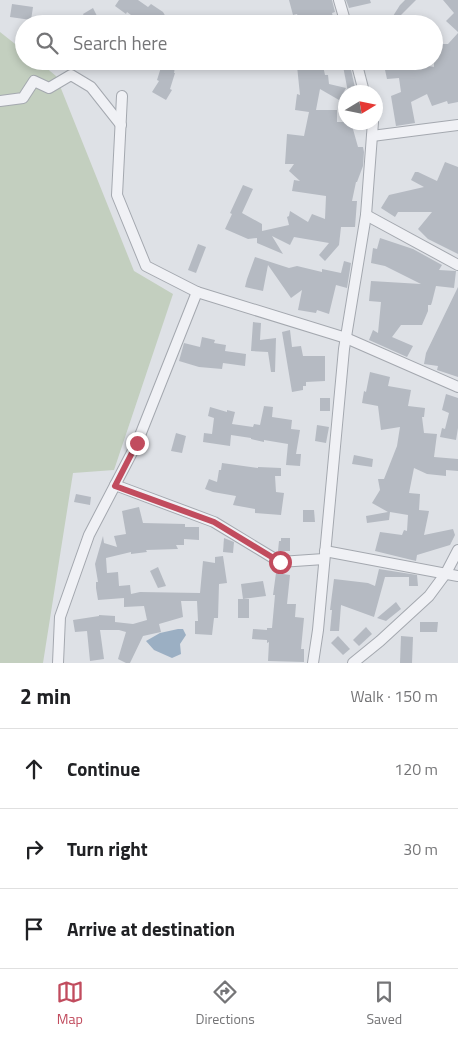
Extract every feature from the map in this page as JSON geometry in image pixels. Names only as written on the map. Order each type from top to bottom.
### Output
[{"type":"street","points":[[339,0],[343,15]]},
{"type":"street","points":[[358,70],[362,85]]},
{"type":"street","points":[[0,101],[23,98],[34,81],[49,88],[71,75],[91,87],[121,125]]},
{"type":"street","points":[[122,96],[117,195],[146,266],[197,292],[346,338],[458,387]]},
{"type":"street","points":[[372,136],[458,125]]},
{"type":"street","points":[[313,663],[318,630],[346,338],[366,215],[372,130]]},
{"type":"street","points":[[366,215],[458,265]]},
{"type":"street","points":[[58,663],[60,617],[89,535],[137,443],[197,292]]},
{"type":"street","points":[[115,486],[214,522],[280,562],[325,555],[458,576]]},
{"type":"street","points":[[353,663],[380,642],[429,596],[446,573],[458,550]]},
{"type":"green space","points":[[0,32],[15,44],[15,70],[49,70],[56,76],[134,271],[173,294],[114,470],[73,473],[43,663],[0,663]]},
{"type":"water","points":[[183,629],[186,635],[180,644],[181,654],[172,658],[154,650],[146,641],[160,633]]},
{"type":"building","points":[[119,0],[138,0],[148,7],[151,4],[165,15],[131,15],[127,12],[126,14],[115,6]]},
{"type":"building","points":[[289,0],[332,0],[335,12],[332,13],[333,15],[293,15]]},
{"type":"building","points":[[346,0],[370,0],[371,3],[349,8]]},
{"type":"building","points":[[405,0],[416,0],[401,15],[394,15]]},
{"type":"building","points":[[443,0],[458,0],[458,32],[446,21],[454,13]]},
{"type":"building","points":[[12,4],[33,7],[32,15],[15,15],[15,18],[10,17]]},
{"type":"building","points":[[93,8],[96,15],[84,15]]},
{"type":"building","points":[[458,33],[458,102],[448,104],[447,101],[432,106],[427,94],[411,102],[415,123],[396,126],[391,96],[401,92],[399,78],[387,79],[385,70],[443,70],[443,44],[448,44]]},
{"type":"building","points":[[160,70],[174,70],[170,89],[172,90],[166,100],[152,92],[159,81],[157,80]]},
{"type":"building","points":[[297,70],[324,70],[325,75],[328,75],[329,84],[338,86],[338,99],[320,89],[316,110],[337,110],[338,130],[353,130],[358,147],[363,147],[364,152],[363,166],[356,182],[352,201],[357,201],[355,227],[341,227],[339,245],[325,261],[319,255],[329,243],[294,237],[290,245],[272,236],[283,254],[257,243],[257,238],[248,239],[225,229],[243,185],[253,189],[242,213],[262,224],[262,231],[289,225],[287,217],[290,211],[308,222],[312,214],[325,219],[326,196],[292,191],[294,180],[300,181],[289,171],[294,164],[285,164],[287,134],[304,136],[309,112],[295,110],[297,94],[300,95]]},
{"type":"building","points":[[344,70],[351,70],[354,85],[347,85]]},
{"type":"building","points":[[445,162],[458,167],[458,254],[428,239],[418,229],[432,212],[398,212],[395,217],[381,208],[389,195],[424,187],[411,180],[415,172],[437,181]]},
{"type":"building","points":[[380,238],[413,249],[442,265],[439,270],[456,271],[454,288],[436,286],[431,305],[428,305],[428,311],[422,325],[401,325],[392,337],[413,346],[407,357],[369,340],[373,330],[378,333],[381,302],[369,301],[371,281],[421,284],[385,266],[371,263],[373,248],[377,249]]},
{"type":"building","points":[[198,244],[206,247],[196,273],[188,270]]},
{"type":"building","points":[[255,257],[289,268],[297,266],[322,272],[322,269],[341,273],[344,261],[351,263],[347,288],[336,285],[329,314],[317,310],[316,313],[298,310],[302,290],[291,298],[268,265],[263,291],[245,287]]},
{"type":"building","points":[[458,287],[458,377],[437,370],[438,366],[424,364],[426,353]]},
{"type":"building","points":[[253,322],[261,323],[260,340],[276,338],[275,372],[271,372],[268,352],[251,351]]},
{"type":"building","points":[[290,330],[292,347],[301,346],[303,356],[325,356],[325,381],[306,382],[303,390],[292,392],[282,332]]},
{"type":"building","points":[[202,337],[215,340],[214,343],[226,345],[225,351],[246,354],[245,366],[223,363],[222,369],[199,367],[179,361],[184,343],[200,347]]},
{"type":"building","points":[[370,372],[390,377],[388,386],[411,390],[408,406],[425,408],[424,417],[422,417],[424,433],[437,434],[434,457],[458,459],[458,471],[446,470],[446,476],[427,474],[414,468],[409,493],[420,494],[419,510],[429,511],[424,535],[453,529],[455,535],[450,545],[417,555],[416,561],[375,551],[380,532],[402,535],[404,530],[407,531],[408,515],[390,512],[389,520],[367,523],[366,516],[388,512],[372,503],[380,490],[378,479],[384,479],[397,446],[400,427],[381,430],[378,406],[362,403]]},
{"type":"building","points":[[446,394],[458,398],[456,440],[440,437],[442,428],[445,429],[449,413],[442,410]]},
{"type":"building","points":[[320,398],[330,398],[330,411],[320,411]]},
{"type":"building","points":[[264,406],[273,407],[272,417],[292,420],[291,429],[300,430],[296,454],[301,454],[300,466],[286,465],[288,444],[264,440],[264,442],[231,435],[230,446],[203,442],[204,433],[212,434],[214,418],[208,416],[210,407],[227,412],[227,410],[235,412],[232,424],[253,427],[254,424],[260,425]]},
{"type":"building","points":[[317,425],[329,427],[326,443],[315,441]]},
{"type":"building","points":[[176,433],[186,436],[182,453],[171,451]]},
{"type":"building","points":[[354,455],[373,459],[372,467],[352,464]]},
{"type":"building","points":[[222,463],[258,468],[281,468],[281,476],[275,476],[276,492],[284,493],[281,515],[255,513],[255,509],[233,505],[236,496],[205,489],[209,479],[217,482]]},
{"type":"building","points":[[76,494],[91,497],[90,505],[74,502]]},
{"type":"building","points":[[139,507],[143,523],[185,524],[185,527],[199,527],[199,540],[184,539],[184,545],[176,545],[178,549],[146,550],[147,552],[131,554],[131,552],[106,558],[107,573],[118,572],[119,586],[130,585],[131,594],[140,592],[200,593],[203,561],[215,563],[215,557],[223,556],[227,583],[219,584],[218,618],[214,618],[212,635],[195,634],[195,621],[198,621],[197,601],[181,601],[183,617],[159,624],[161,632],[143,636],[130,663],[118,659],[126,632],[119,630],[100,630],[104,659],[90,661],[87,631],[75,632],[73,620],[99,615],[115,616],[115,622],[133,624],[147,620],[144,606],[124,607],[124,598],[98,600],[96,588],[96,582],[98,582],[95,564],[103,536],[104,543],[117,547],[114,536],[126,534],[122,511]]},
{"type":"building","points":[[303,510],[314,510],[315,522],[303,522]]},
{"type":"building","points":[[224,538],[234,542],[233,553],[223,552]]},
{"type":"building","points":[[281,538],[290,538],[290,551],[278,551]]},
{"type":"building","points":[[158,567],[166,586],[158,588],[150,571]]},
{"type":"building","points":[[379,569],[417,575],[418,586],[409,586],[409,577],[385,577],[374,617],[341,605],[339,631],[330,631],[332,610],[330,610],[334,579],[368,583],[375,586]]},
{"type":"building","points":[[276,573],[290,575],[287,604],[296,604],[295,617],[304,618],[301,649],[304,649],[304,662],[268,661],[269,642],[267,643],[267,640],[252,639],[253,629],[267,630],[267,628],[272,628]]},
{"type":"building","points":[[263,581],[266,596],[243,599],[241,584]]},
{"type":"building","points":[[238,599],[249,599],[249,618],[238,618]]},
{"type":"building","points":[[396,602],[401,609],[386,621],[377,618]]},
{"type":"building","points":[[420,622],[438,622],[437,632],[420,632]]},
{"type":"building","points":[[366,627],[372,634],[359,646],[353,640]]},
{"type":"building","points":[[338,636],[350,649],[343,655],[331,643]]},
{"type":"building","points":[[401,636],[413,637],[412,663],[400,663]]},
{"type":"route","points":[[137,443],[115,486],[214,522],[280,562]]}]
